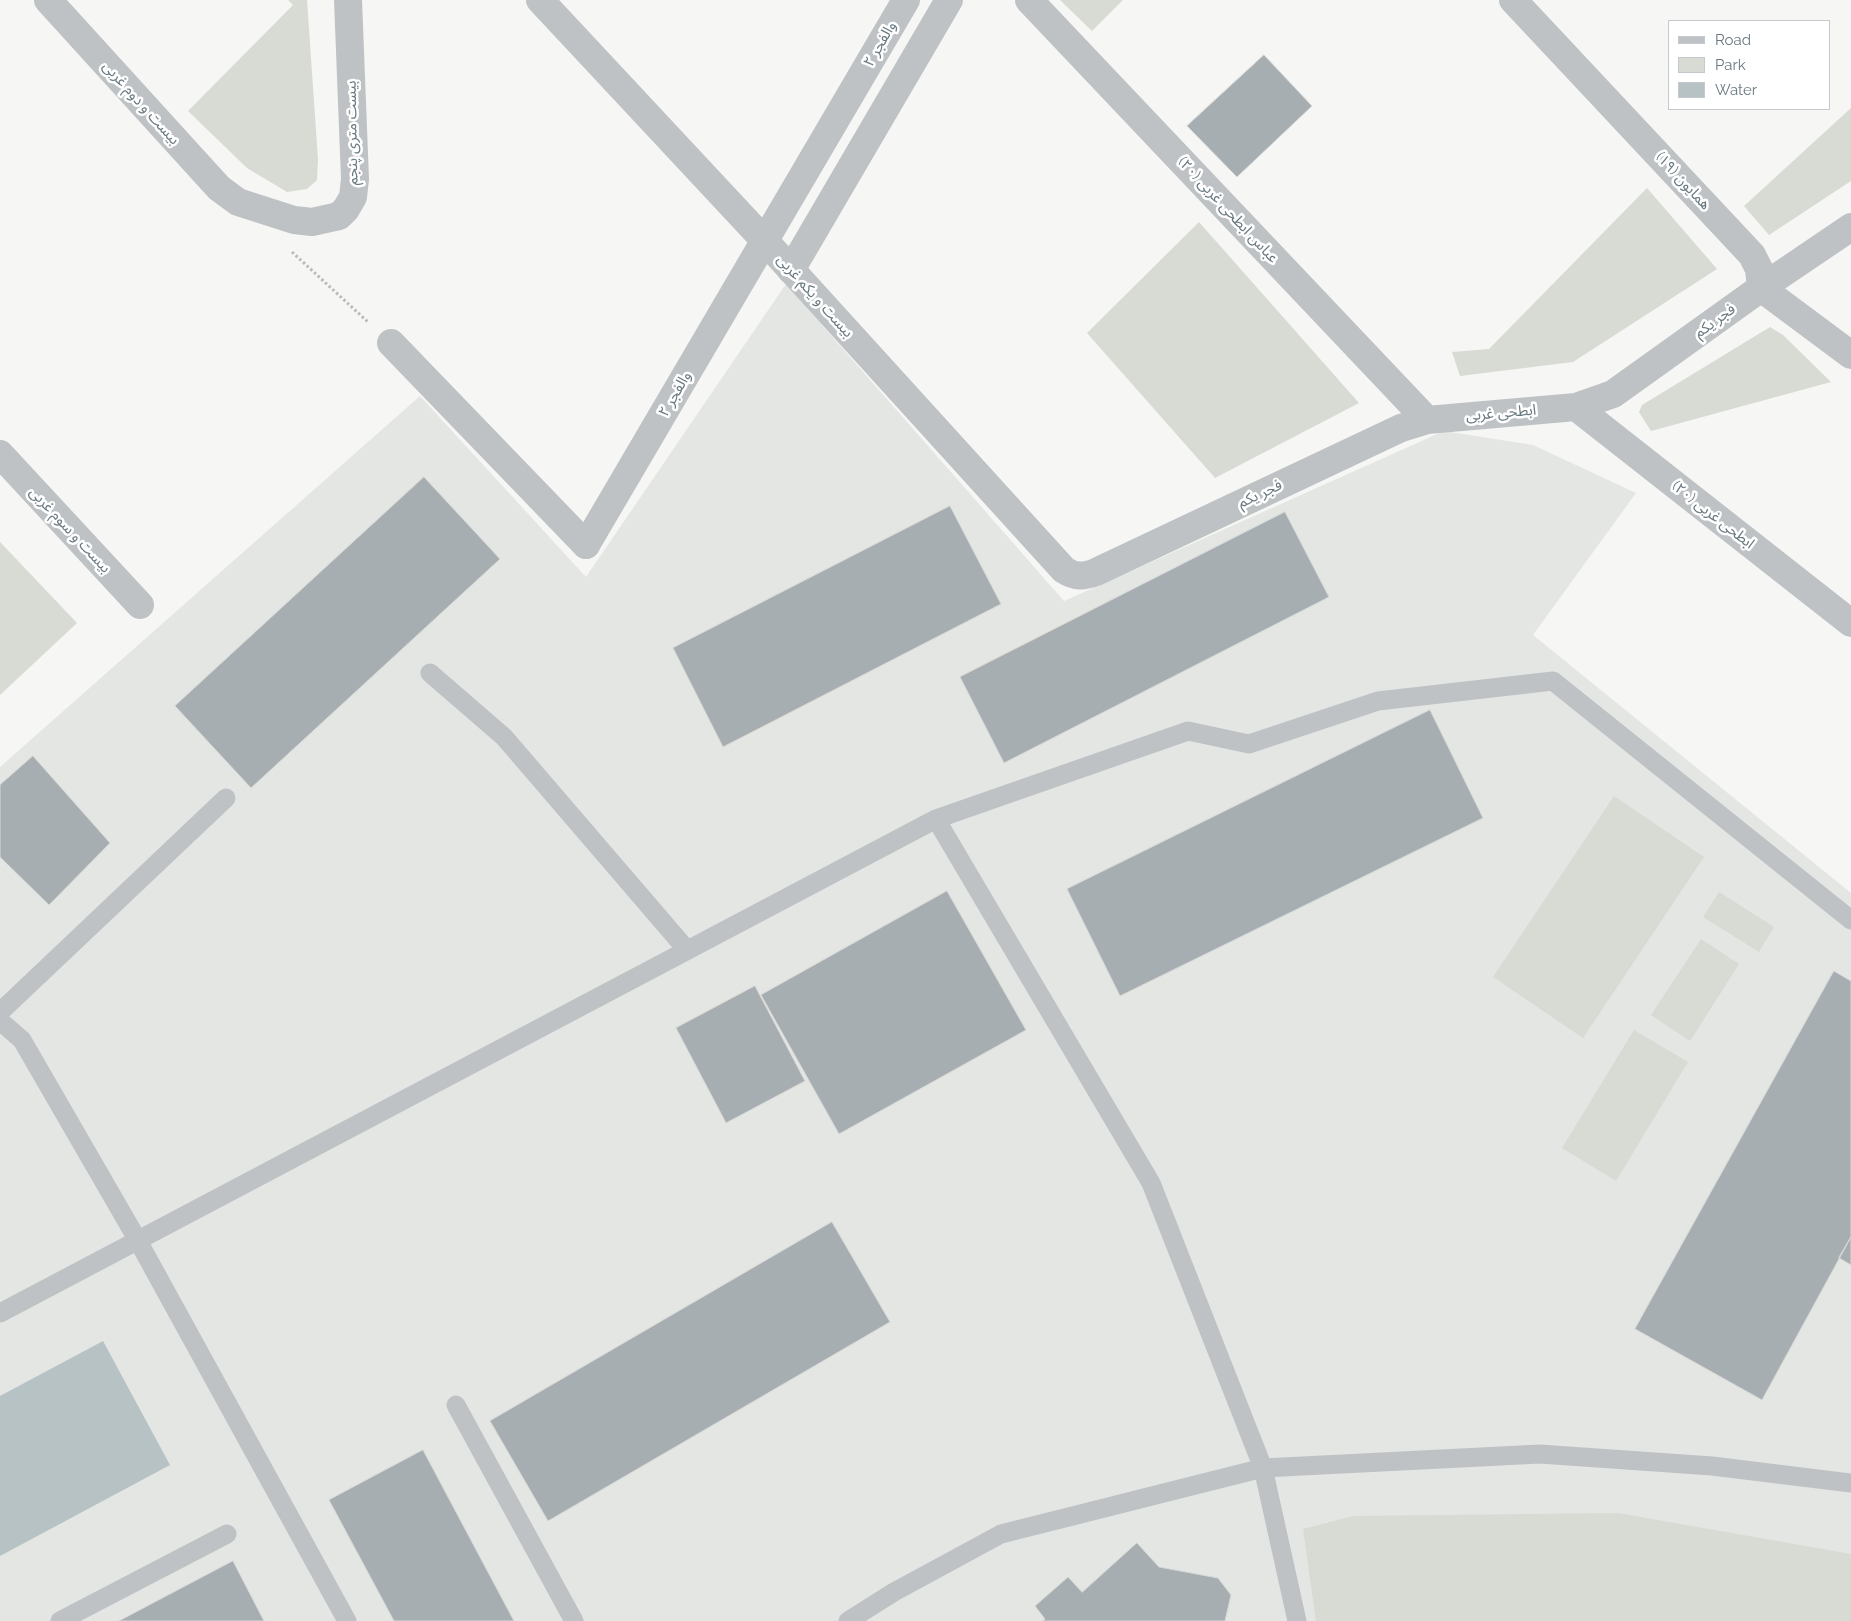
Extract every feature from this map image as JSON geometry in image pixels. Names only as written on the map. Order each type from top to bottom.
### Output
[{"type":"street","name":"بیست و دوم غربی","points":[[48,0],[219,188],[238,202]]},
{"type":"street","name":"بیست متری پنجم","points":[[238,202],[294,220],[312,222],[339,216],[346,209],[352,197],[355,179],[348,0]]},
{"type":"street","name":"بیست و یکم غربی","points":[[540,0],[765,241],[1064,570],[1072,576],[1080,577],[1096,572]]},
{"type":"street","name":"والفجر ۲","points":[[391,344],[586,545],[906,0]]},
{"type":"street","points":[[791,270],[949,0]]},
{"type":"street","name":"عباس ابطحی غربی (۲۰)","points":[[1029,0],[1427,420]]},
{"type":"street","name":"همایون (۱۹)","points":[[1513,0],[1752,255],[1759,269],[1761,288]]},
{"type":"street","name":"فجر یکم","points":[[1576,407],[1613,394],[1761,288],[1851,227]]},
{"type":"street","points":[[1761,288],[1851,355]]},
{"type":"street","name":"ابطحی غربی","points":[[1427,420],[1576,407]]},
{"type":"street","name":"ابطحی غربی (۲۰)","points":[[1576,407],[1851,623]]},
{"type":"street","name":"فجر یکم","points":[[1096,572],[1377,439],[1427,420]]},
{"type":"street","name":"بیست و سوم غربی","points":[[0,454],[140,605]]},
{"type":"lane","points":[[430,673],[504,737],[687,950]]},
{"type":"lane","points":[[0,1313],[936,819],[1188,732],[1250,744],[1378,701],[1553,681],[1851,920]]},
{"type":"lane","points":[[0,1012],[226,798]]},
{"type":"lane","points":[[936,819],[1151,1183],[1263,1468],[1298,1621]]},
{"type":"lane","points":[[0,1021],[22,1040],[137,1239],[347,1621]]},
{"type":"lane","points":[[456,1405],[574,1621]]},
{"type":"lane","points":[[848,1621],[894,1592],[1000,1534],[1263,1468],[1540,1454],[1712,1466],[1851,1483]]},
{"type":"lane","points":[[60,1621],[227,1534]]},
{"type":"path","points":[[289,249],[391,344]]},
{"type":"shaded area","points":[[786,284],[1064,601],[1444,431],[1533,445],[1636,493],[1533,635],[1851,893],[1851,1621],[0,1621],[0,767],[420,396],[586,577]]},
{"type":"green space","points":[[288,0],[307,0],[318,160],[317,180],[307,189],[287,192],[247,168],[188,111],[293,5]]},
{"type":"green space","points":[[1060,0],[1123,0],[1092,31]]},
{"type":"green space","points":[[1851,108],[1851,181],[1769,235],[1744,206]]},
{"type":"green space","points":[[1647,188],[1717,269],[1573,362],[1460,376],[1452,352],[1489,349]]},
{"type":"green space","points":[[1199,222],[1359,403],[1215,478],[1087,333]]},
{"type":"green space","points":[[1770,327],[1783,335],[1831,382],[1651,431],[1639,412],[1642,405]]},
{"type":"green space","points":[[0,542],[77,623],[0,695]]},
{"type":"green space","points":[[1614,796],[1704,857],[1583,1038],[1493,977]]},
{"type":"green space","points":[[1719,892],[1774,927],[1759,952],[1703,917]]},
{"type":"green space","points":[[1701,939],[1739,964],[1690,1041],[1651,1015]]},
{"type":"green space","points":[[1634,1030],[1688,1062],[1616,1181],[1562,1148]]},
{"type":"green space","points":[[1618,1513],[1851,1554],[1851,1621],[1316,1621],[1303,1529],[1353,1516]]},
{"type":"water","points":[[103,1341],[170,1465],[0,1556],[0,1396]]},
{"type":"building","points":[[1264,55],[1312,106],[1237,177],[1187,126]]},
{"type":"building","points":[[424,477],[500,559],[251,788],[175,706]]},
{"type":"building","points":[[950,506],[1001,604],[723,747],[673,648]]},
{"type":"building","points":[[1285,512],[1329,597],[1004,763],[960,677]]},
{"type":"building","points":[[1430,710],[1483,818],[1120,996],[1067,889]]},
{"type":"building","points":[[33,756],[110,843],[49,905],[0,857],[0,785]]},
{"type":"building","points":[[947,891],[1026,1030],[839,1134],[761,995]]},
{"type":"building","points":[[1834,971],[1851,981],[1851,1237],[1762,1400],[1635,1329]]},
{"type":"building","points":[[755,986],[805,1081],[726,1123],[676,1028]]},
{"type":"building","points":[[832,1222],[890,1322],[548,1521],[490,1421]]},
{"type":"building","points":[[1851,1237],[1851,1265],[1839,1258]]},
{"type":"building","points":[[423,1450],[514,1621],[394,1621],[329,1500]]},
{"type":"building","points":[[1137,1543],[1159,1567],[1218,1578],[1231,1595],[1225,1621],[1043,1621],[1045,1619],[1035,1606],[1068,1577],[1082,1592]]},
{"type":"building","points":[[233,1561],[264,1621],[119,1621]]}]
